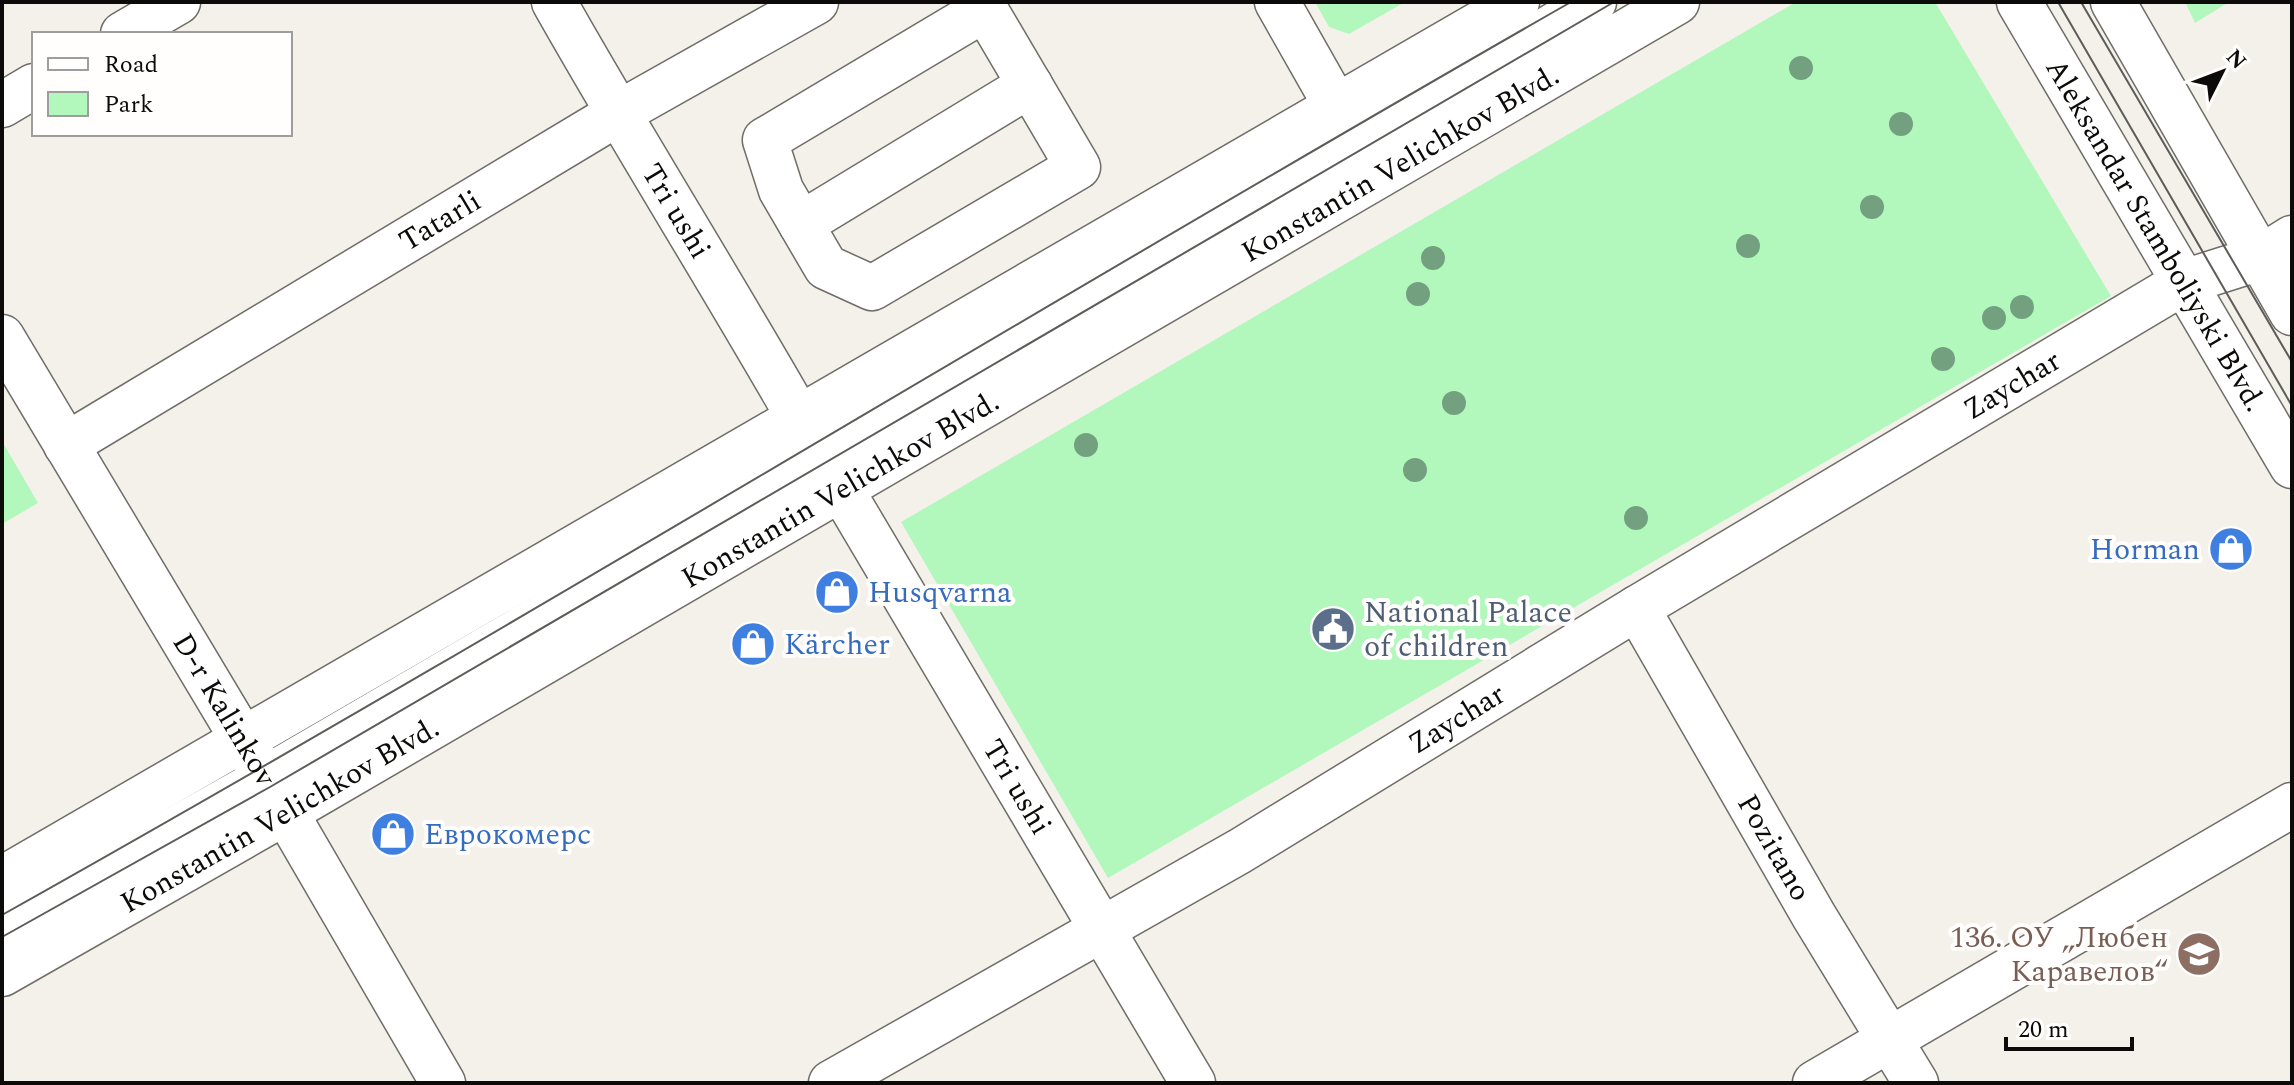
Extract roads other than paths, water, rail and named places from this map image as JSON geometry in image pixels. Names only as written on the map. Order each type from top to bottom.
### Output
[{"type":"street","points":[[126,32],[178,2]]},
{"type":"street","name":"Tri ushi","points":[[554,2],[617,114],[695,237],[799,418]]},
{"type":"street","name":"Tatarli","points":[[66,445],[617,114],[816,2]]},
{"type":"street","points":[[1277,2],[1336,106]]},
{"type":"street","points":[[2,879],[1517,2]]},
{"type":"street","name":"Konstantin Velichkov Blvd.","points":[[2,974],[276,795],[1594,2]]},
{"type":"street","name":"Konstantin Velichkov Blvd.","points":[[2,926],[276,795],[841,489],[1677,2]]},
{"type":"street","name":"Aleksandar Stamboliyski Blvd.","points":[[2019,2],[2292,466]]},
{"type":"street","points":[[2113,2],[2165,92],[2276,248],[2292,313]]},
{"type":"street","points":[[2138,2],[2165,92]]},
{"type":"street","points":[[988,5],[1030,85],[1078,167],[872,288],[826,267],[781,190],[765,140],[988,5]]},
{"type":"street","points":[[801,224],[1030,85]]},
{"type":"street","points":[[2,105],[32,87]]},
{"type":"street","name":"Zaychar","points":[[831,1083],[1240,851],[1637,608],[2184,282],[2276,248]]},
{"type":"street","name":"D-r Kalinkov","points":[[4,346],[276,795],[443,1083]]},
{"type":"street","name":"Tri ushi","points":[[841,489],[1193,1083]]},
{"type":"street","name":"Pozitano","points":[[1637,608],[1814,916],[1916,1083]]},
{"type":"street","points":[[1815,1083],[2292,805]]},
{"type":"tram line","points":[[2,915],[396,690],[1571,2]]},
{"type":"tram line","points":[[2,937],[270,787],[1614,2]]},
{"type":"tram line","points":[[2058,2],[2292,406]]},
{"type":"tram line","points":[[2081,2],[2292,362]]},
{"type":"place","name":"Horman","points":[[2231,549]]},
{"type":"place","name":"Husqvarna","points":[[837,592]]},
{"type":"place","name":"National Palace of children","points":[[1333,629]]},
{"type":"place","name":"Kärcher","points":[[753,644]]},
{"type":"place","name":"Еврокомерс","points":[[393,834]]},
{"type":"place","name":"136. ОУ „Любен Каравелов“","points":[[2199,954]]}]
